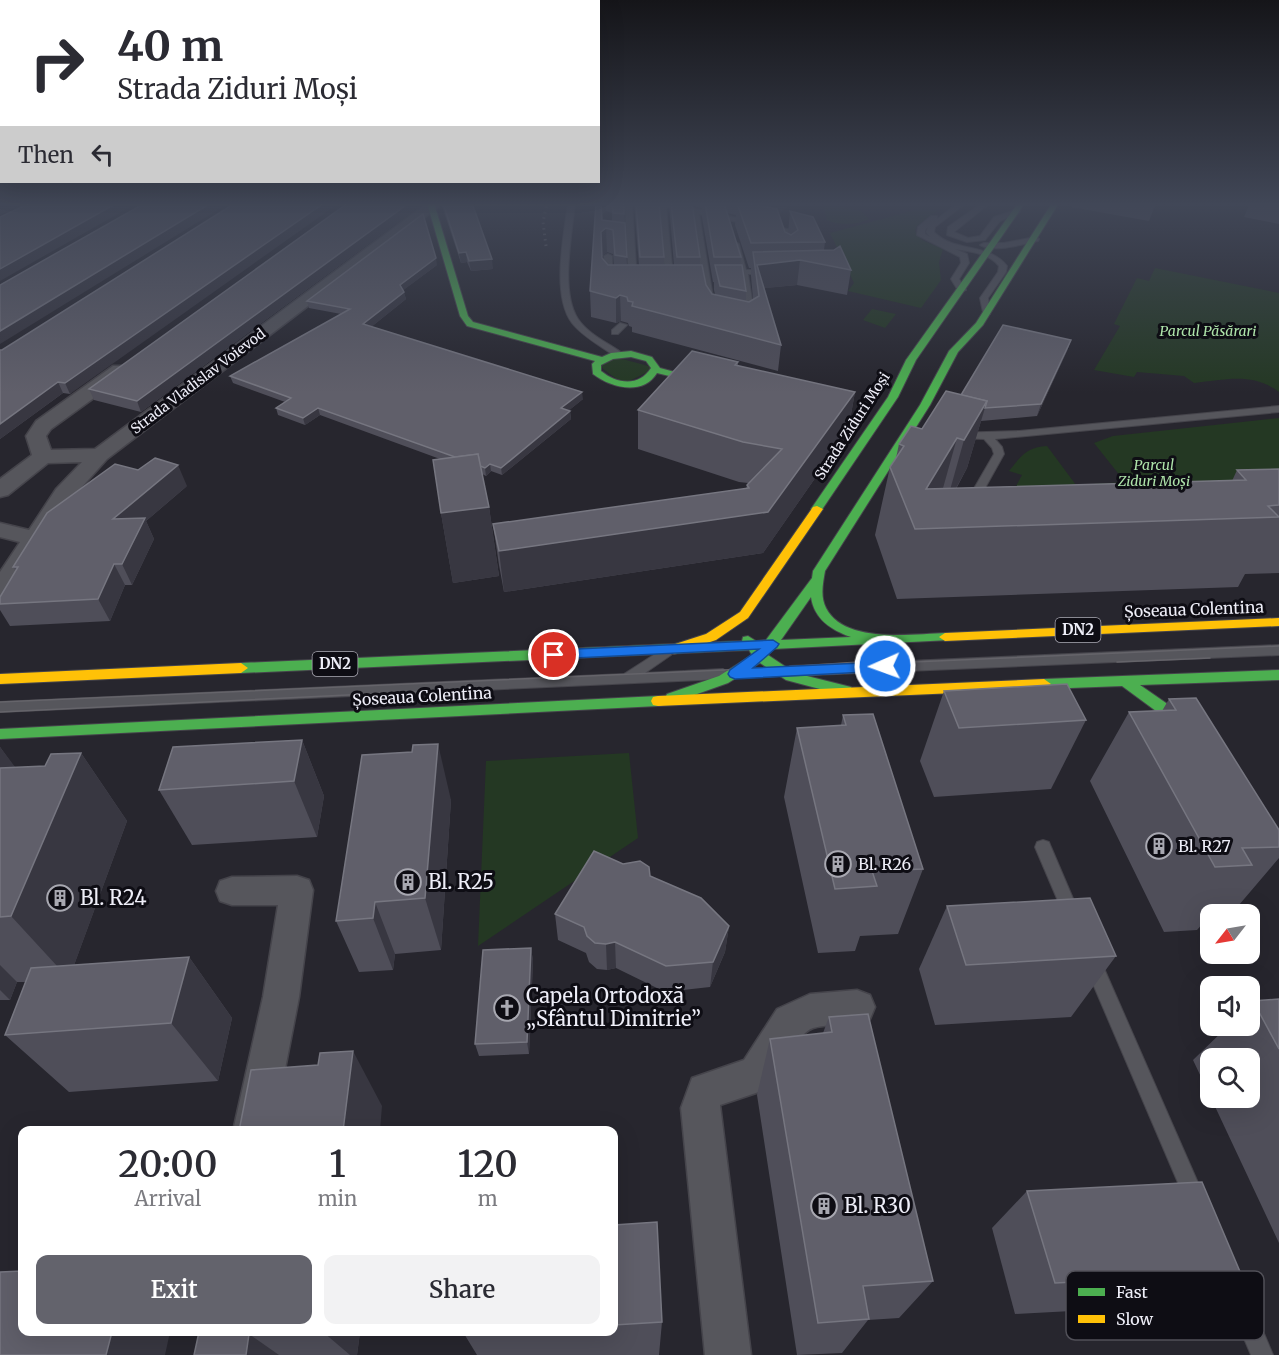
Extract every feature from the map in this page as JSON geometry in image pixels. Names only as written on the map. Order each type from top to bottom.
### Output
[{"type":"main road","points":[[449,266],[464,316],[470,324],[602,360],[619,355],[645,357],[652,361],[656,370]]},
{"type":"main road","name":"Strada Ziduri Moși","points":[[744,615],[897,391],[911,360],[979,266]]},
{"type":"main road","points":[[658,701],[709,688],[735,674],[773,644],[815,580],[823,562],[915,428],[962,339],[979,325],[1017,266]]},
{"type":"main road","points":[[602,360],[596,367],[596,372],[613,383],[642,382],[651,377],[656,370]]},
{"type":"main road","points":[[656,370],[728,387]]},
{"type":"main road","points":[[861,417],[877,421]]},
{"type":"main road","points":[[815,580],[813,595],[816,605],[827,620],[845,631],[876,639]]},
{"type":"main road","name":"Șoseaua Colentina","points":[[744,615],[746,633],[751,646],[759,657],[778,672],[846,691]]},
{"type":"main road","name":"Șoseaua Colentina","points":[[670,650],[712,638],[734,625],[744,615]]},
{"type":"main road","name":"Șoseaua Colentina","points":[[0,679],[1279,622]]},
{"type":"main road","name":"Șoseaua Colentina","points":[[0,734],[846,691],[1279,675]]},
{"type":"main road","points":[[1123,680],[1161,707],[1178,727],[1170,708],[1170,696],[1176,678]]},
{"type":"street","name":"Strada Vladislav Voievod","points":[[0,590],[64,494],[100,455],[349,266]]},
{"type":"street","points":[[43,457],[36,436],[43,424],[130,362]]},
{"type":"street","points":[[0,490],[43,457],[100,455]]},
{"type":"street","points":[[0,530],[33,538]]},
{"type":"street","points":[[232,891],[297,890],[281,997],[254,1126]]},
{"type":"street","points":[[728,1355],[700,1108],[706,1092],[733,1081],[754,1076],[790,1022],[810,1011],[857,1007]]},
{"type":"lane","points":[[565,266],[564,279],[570,311],[578,324],[619,355]]},
{"type":"lane","points":[[608,266],[609,284],[631,286],[630,266]]},
{"type":"lane","points":[[668,266],[670,286]]},
{"type":"lane","points":[[700,266],[702,285],[714,315]]},
{"type":"lane","points":[[738,322],[751,320],[742,266]]},
{"type":"lane","points":[[962,290],[956,279],[963,266]]},
{"type":"lane","points":[[987,312],[984,298],[1002,266]]},
{"type":"lane","points":[[744,272],[778,272]]},
{"type":"lane","points":[[702,285],[717,285]]},
{"type":"lane","points":[[737,286],[747,286]]},
{"type":"lane","points":[[615,332],[623,325]]},
{"type":"lane","points":[[948,434],[987,436],[1279,409]]},
{"type":"lane","points":[[966,516],[999,454],[997,447],[987,436]]},
{"type":"lane","points":[[625,679],[670,650]]},
{"type":"lane","points":[[0,707],[1279,650]]},
{"type":"lane","points":[[1043,847],[1202,1214]]},
{"type":"lane","points":[[1216,1247],[1226,1271]]},
{"type":"lane","points":[[1256,1340],[1262,1355]]},
{"type":"green space","points":[[846,266],[939,266],[941,280],[921,308],[848,291],[854,283]]},
{"type":"green space","name":"Parcul Păsărari","points":[[1155,268],[1279,293],[1279,392],[1259,382],[1249,380],[1228,379],[1194,383],[1184,376],[1137,372],[1134,377],[1094,370],[1120,326],[1114,324],[1137,278],[1149,281]]},
{"type":"green space","points":[[872,309],[896,314],[885,328],[863,320]]},
{"type":"green space","points":[[611,356],[656,368],[623,384],[597,364]]},
{"type":"green space","name":"Parcul Ziduri Moși","points":[[1279,418],[1279,485],[1002,512],[1022,475],[1009,471],[1021,457],[1034,448],[1047,446],[1076,485],[1125,482],[1094,443],[1113,436]]},
{"type":"green space","points":[[629,753],[638,838],[478,946],[486,761]]},
{"type":"building","points":[[33,266],[107,266],[0,331],[0,285]]},
{"type":"building","points":[[135,266],[233,266],[65,383],[58,382],[0,424],[0,350]]},
{"type":"building","points":[[260,266],[322,266],[137,401],[89,389]]},
{"type":"building","points":[[353,266],[425,266],[400,285],[404,292],[363,324],[582,392],[561,408],[570,411],[501,468],[490,464],[485,468],[480,466],[478,454],[455,457],[318,408],[303,418],[276,408],[291,398],[230,376],[350,309],[307,301]]},
{"type":"building","points":[[592,266],[702,266],[706,285],[712,294],[749,302],[759,296],[755,266],[757,266],[781,345],[632,306],[633,302],[620,295],[616,298],[590,291]]},
{"type":"building","points":[[715,266],[742,266],[746,291],[720,286]]},
{"type":"building","points":[[832,266],[849,266],[851,270]]},
{"type":"building","points":[[1003,325],[1071,340],[1041,404],[985,408],[987,401],[961,395]]},
{"type":"building","points":[[692,351],[738,362],[735,365],[855,392],[768,512],[499,551],[493,524],[749,488],[747,485],[782,449],[743,442],[638,410]]},
{"type":"building","points":[[946,391],[987,401],[964,440],[957,438],[926,489],[1246,480],[1237,470],[1279,469],[1279,505],[1268,506],[1279,517],[915,529],[890,467],[904,446],[899,444],[911,426],[922,429]]},
{"type":"building","points":[[478,454],[489,507],[441,513],[433,460]]},
{"type":"building","points":[[155,458],[178,465],[113,519],[145,518],[122,564],[114,564],[98,599],[0,604],[0,597],[18,567],[13,567],[47,513],[115,464],[138,470]]},
{"type":"building","points":[[1067,684],[1086,720],[959,728],[944,691]]},
{"type":"building","points":[[1196,698],[1279,830],[1279,847],[1242,848],[1252,865],[1215,867],[1129,712],[1176,710],[1169,699]]},
{"type":"building","points":[[873,714],[923,869],[872,871],[877,886],[835,889],[797,728],[846,725],[843,715]]},
{"type":"building","points":[[302,740],[294,781],[159,790],[173,747]]},
{"type":"building","points":[[438,744],[425,898],[375,902],[373,918],[336,921],[362,755],[412,752],[413,745]]},
{"type":"building","points":[[81,753],[11,916],[0,917],[0,768],[45,766],[51,754]]},
{"type":"building","points":[[594,851],[623,864],[640,861],[649,867],[650,876],[701,898],[729,926],[713,962],[666,966],[615,942],[595,943],[587,936],[584,927],[555,914]]},
{"type":"building","points":[[1090,898],[1116,956],[966,965],[947,906]]},
{"type":"building","name":"Capela Ortodoxă „Sfântul Dimitrie”","points":[[531,948],[527,1042],[475,1044],[483,950]]},
{"type":"building","points":[[189,957],[171,1023],[5,1035],[31,968]]},
{"type":"building","points":[[1279,999],[1279,1049],[1260,1014],[1260,1000]]},
{"type":"building","points":[[868,1014],[933,1281],[863,1286],[869,1319],[818,1323],[770,1039],[832,1032],[829,1017]]},
{"type":"building","points":[[353,1051],[344,1126],[240,1126],[251,1070],[318,1065],[320,1053]]},
{"type":"building","points":[[1202,1182],[1240,1271],[1066,1271],[1066,1282],[1055,1283],[1027,1191]]},
{"type":"building","points":[[657,1222],[662,1322],[618,1325],[618,1225]]},
{"type":"building","points":[[18,1271],[18,1336],[111,1336],[106,1355],[0,1355],[0,1272]]},
{"type":"building","points":[[198,1336],[249,1336],[246,1355],[194,1355]]},
{"type":"tram line","points":[[0,702],[771,668],[873,661],[913,662],[1279,646]]},
{"type":"tram line","points":[[1117,662],[1210,658]]},
{"type":"tram line","points":[[761,677],[916,670]]},
{"type":"tram line","points":[[0,712],[491,688]]},
{"type":"traffic: fast","points":[[449,266],[464,316],[470,324],[602,360]]},
{"type":"traffic: fast","points":[[817,509],[893,397],[911,360],[977,266]]},
{"type":"traffic: fast","points":[[876,639],[837,626],[821,611],[816,587],[819,571],[925,405],[954,351],[979,325],[1016,266]]},
{"type":"traffic: fast","points":[[631,354],[649,359],[656,368],[645,381],[637,384],[619,384],[611,382],[596,372],[597,364],[611,356],[631,354]]},
{"type":"traffic: fast","points":[[656,370],[714,384]]},
{"type":"traffic: fast","points":[[672,698],[723,680],[758,657],[785,625],[815,581]]},
{"type":"traffic: fast","points":[[241,668],[945,637]]},
{"type":"traffic: fast","points":[[748,640],[757,652],[779,670],[803,681],[846,691]]},
{"type":"traffic: fast","points":[[1044,684],[1279,675]]},
{"type":"traffic: fast","points":[[1123,680],[1161,707],[1178,727]]},
{"type":"traffic: fast","points":[[0,734],[658,701]]},
{"type":"traffic: slow","points":[[674,649],[711,637],[744,615],[817,509]]},
{"type":"traffic: slow","points":[[945,637],[1279,622]]},
{"type":"traffic: slow","points":[[0,679],[241,668]]},
{"type":"traffic: slow","points":[[658,701],[1044,684]]},
{"type":"place","name":"Bl. R27","points":[[1159,846]]},
{"type":"place","name":"Bl. R26","points":[[838,864]]},
{"type":"place","name":"Bl. R25","points":[[408,882]]},
{"type":"place","name":"Bl. R24","points":[[60,898]]},
{"type":"place","name":"Capela Ortodoxă „Sfântul Dimitrie”","points":[[507,1008]]},
{"type":"place","name":"Bl. R30","points":[[824,1206]]},
{"type":"route","points":[[554,655],[773,644],[751,664],[735,674],[885,666]]}]
